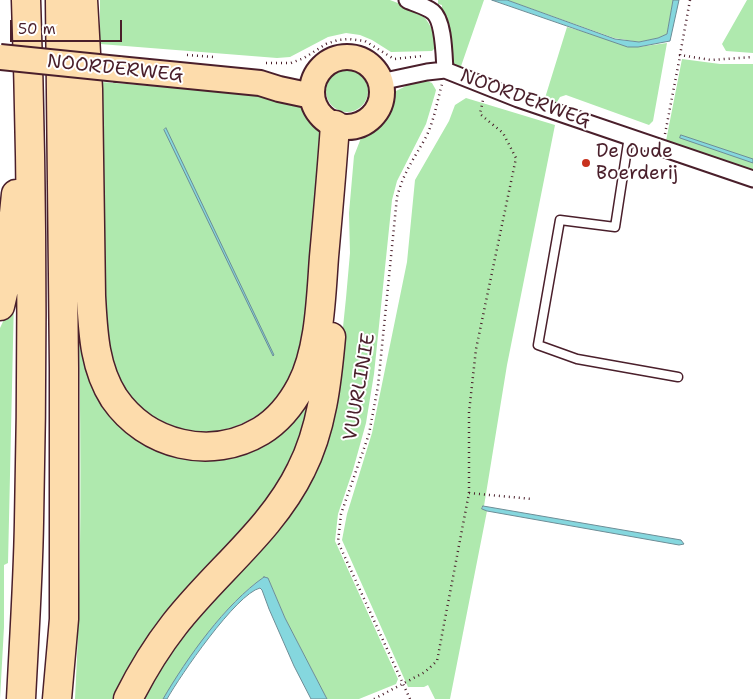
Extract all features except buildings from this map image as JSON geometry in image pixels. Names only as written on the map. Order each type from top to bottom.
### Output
[{"type":"highway","points":[[21,699],[29,524],[32,369],[29,84],[26,0]]},
{"type":"highway","points":[[57,699],[64,619],[64,368],[60,0]]},
{"type":"highway","points":[[83,0],[88,89],[92,326],[97,359],[104,378],[121,407],[142,428],[171,442],[198,446],[216,446],[246,438],[262,430],[278,418],[288,407],[301,385],[313,360],[343,125]]},
{"type":"highway","points":[[0,306],[8,272],[9,247],[29,84]]},
{"type":"highway","points":[[128,699],[141,672],[173,625],[271,516],[287,495],[302,469],[314,437],[327,374],[343,125]]},
{"type":"main road","name":"NOORDERWEG","points":[[0,57],[118,69],[259,72],[313,87]]},
{"type":"main road","points":[[343,57],[355,58],[366,62],[375,71],[380,82],[382,94],[379,105],[368,119],[343,125],[324,118],[316,108],[313,87],[322,67],[331,60],[343,57]]},
{"type":"street","points":[[407,0],[433,12],[438,18],[445,70]]},
{"type":"street","name":"NOORDERWEG","points":[[380,82],[445,70],[518,99],[753,178]]},
{"type":"lane","points":[[629,136],[616,227],[560,220],[538,346],[577,359],[678,377]]},
{"type":"path","points":[[663,148],[690,0]]},
{"type":"path","name":"NOORDERWEG","points":[[259,72],[276,64],[291,63],[304,58],[326,44],[350,38],[365,42],[394,59],[444,54]]},
{"type":"path","name":"NOORDERWEG","points":[[186,55],[222,58]]},
{"type":"path","points":[[680,55],[711,60],[753,57]]},
{"type":"path","name":"VUURLINIE","points":[[410,699],[338,542],[341,514],[369,434],[378,386],[397,197],[402,179],[426,137],[445,70]]},
{"type":"path","points":[[374,699],[425,672],[437,661],[469,493],[469,412],[476,349],[516,158],[503,134],[480,114],[481,109]]},
{"type":"path","points":[[469,493],[532,499]]},
{"type":"green space","points":[[100,0],[390,0],[408,7],[421,15],[430,26],[437,46],[432,51],[391,52],[372,40],[360,35],[346,33],[328,37],[290,57],[277,58],[100,44]]},
{"type":"green space","points":[[438,0],[484,0],[459,72],[451,65],[442,5],[438,4]]},
{"type":"green space","points":[[507,0],[673,0],[667,34],[639,42],[614,38]]},
{"type":"green space","points":[[747,0],[753,0],[753,53],[726,51],[722,44]]},
{"type":"green space","points":[[567,27],[638,47],[667,43],[653,121],[649,125],[566,95],[560,97],[557,102],[545,98]]},
{"type":"green space","points":[[682,59],[720,64],[753,64],[753,171],[666,141]]},
{"type":"green space","points":[[347,70],[362,76],[368,91],[362,106],[347,112],[332,106],[326,91],[332,76]]},
{"type":"green space","points":[[427,81],[432,83],[436,90],[435,94],[426,124],[397,181],[392,200],[374,374],[366,423],[338,514],[335,541],[398,679],[396,684],[359,699],[327,699],[285,618],[268,578],[264,577],[221,617],[163,699],[138,699],[160,662],[318,467],[328,442],[325,436],[339,366],[350,253],[349,213],[354,156],[361,138],[380,119],[396,91],[410,84]]},
{"type":"green space","points":[[101,82],[178,88],[183,84],[235,89],[297,102],[305,108],[318,127],[320,161],[307,306],[299,351],[292,372],[282,391],[268,407],[240,424],[217,431],[201,432],[172,428],[151,417],[133,401],[115,371],[107,341],[104,310]]},
{"type":"green space","points":[[466,98],[555,125],[507,365],[484,506],[481,507],[487,511],[450,699],[435,699],[428,685],[424,687],[408,687],[342,540],[347,514],[372,433],[407,262],[415,180],[449,121],[455,105]]},
{"type":"green space","points":[[14,298],[8,563],[4,565],[4,627],[0,699],[0,328]]},
{"type":"green space","points":[[79,333],[88,333],[111,403],[208,451],[320,379],[290,472],[119,699],[75,699],[79,608]]},
{"type":"water","points":[[492,0],[507,0],[615,39],[639,42],[667,34],[673,0],[679,0],[670,41],[628,47]]},
{"type":"water","points":[[166,128],[274,355],[273,356],[164,130]]},
{"type":"water","points":[[681,135],[753,159],[753,163],[680,138]]},
{"type":"water","points":[[483,506],[681,540],[684,544],[679,545],[487,511],[482,509]]},
{"type":"water","points":[[264,577],[268,578],[285,618],[327,699],[311,699],[294,666],[260,588],[237,605],[223,620],[196,655],[167,699],[163,699],[183,666],[221,617],[249,588]]},
{"type":"place","name":"De Oude Boerderij","points":[[586,163]]}]
